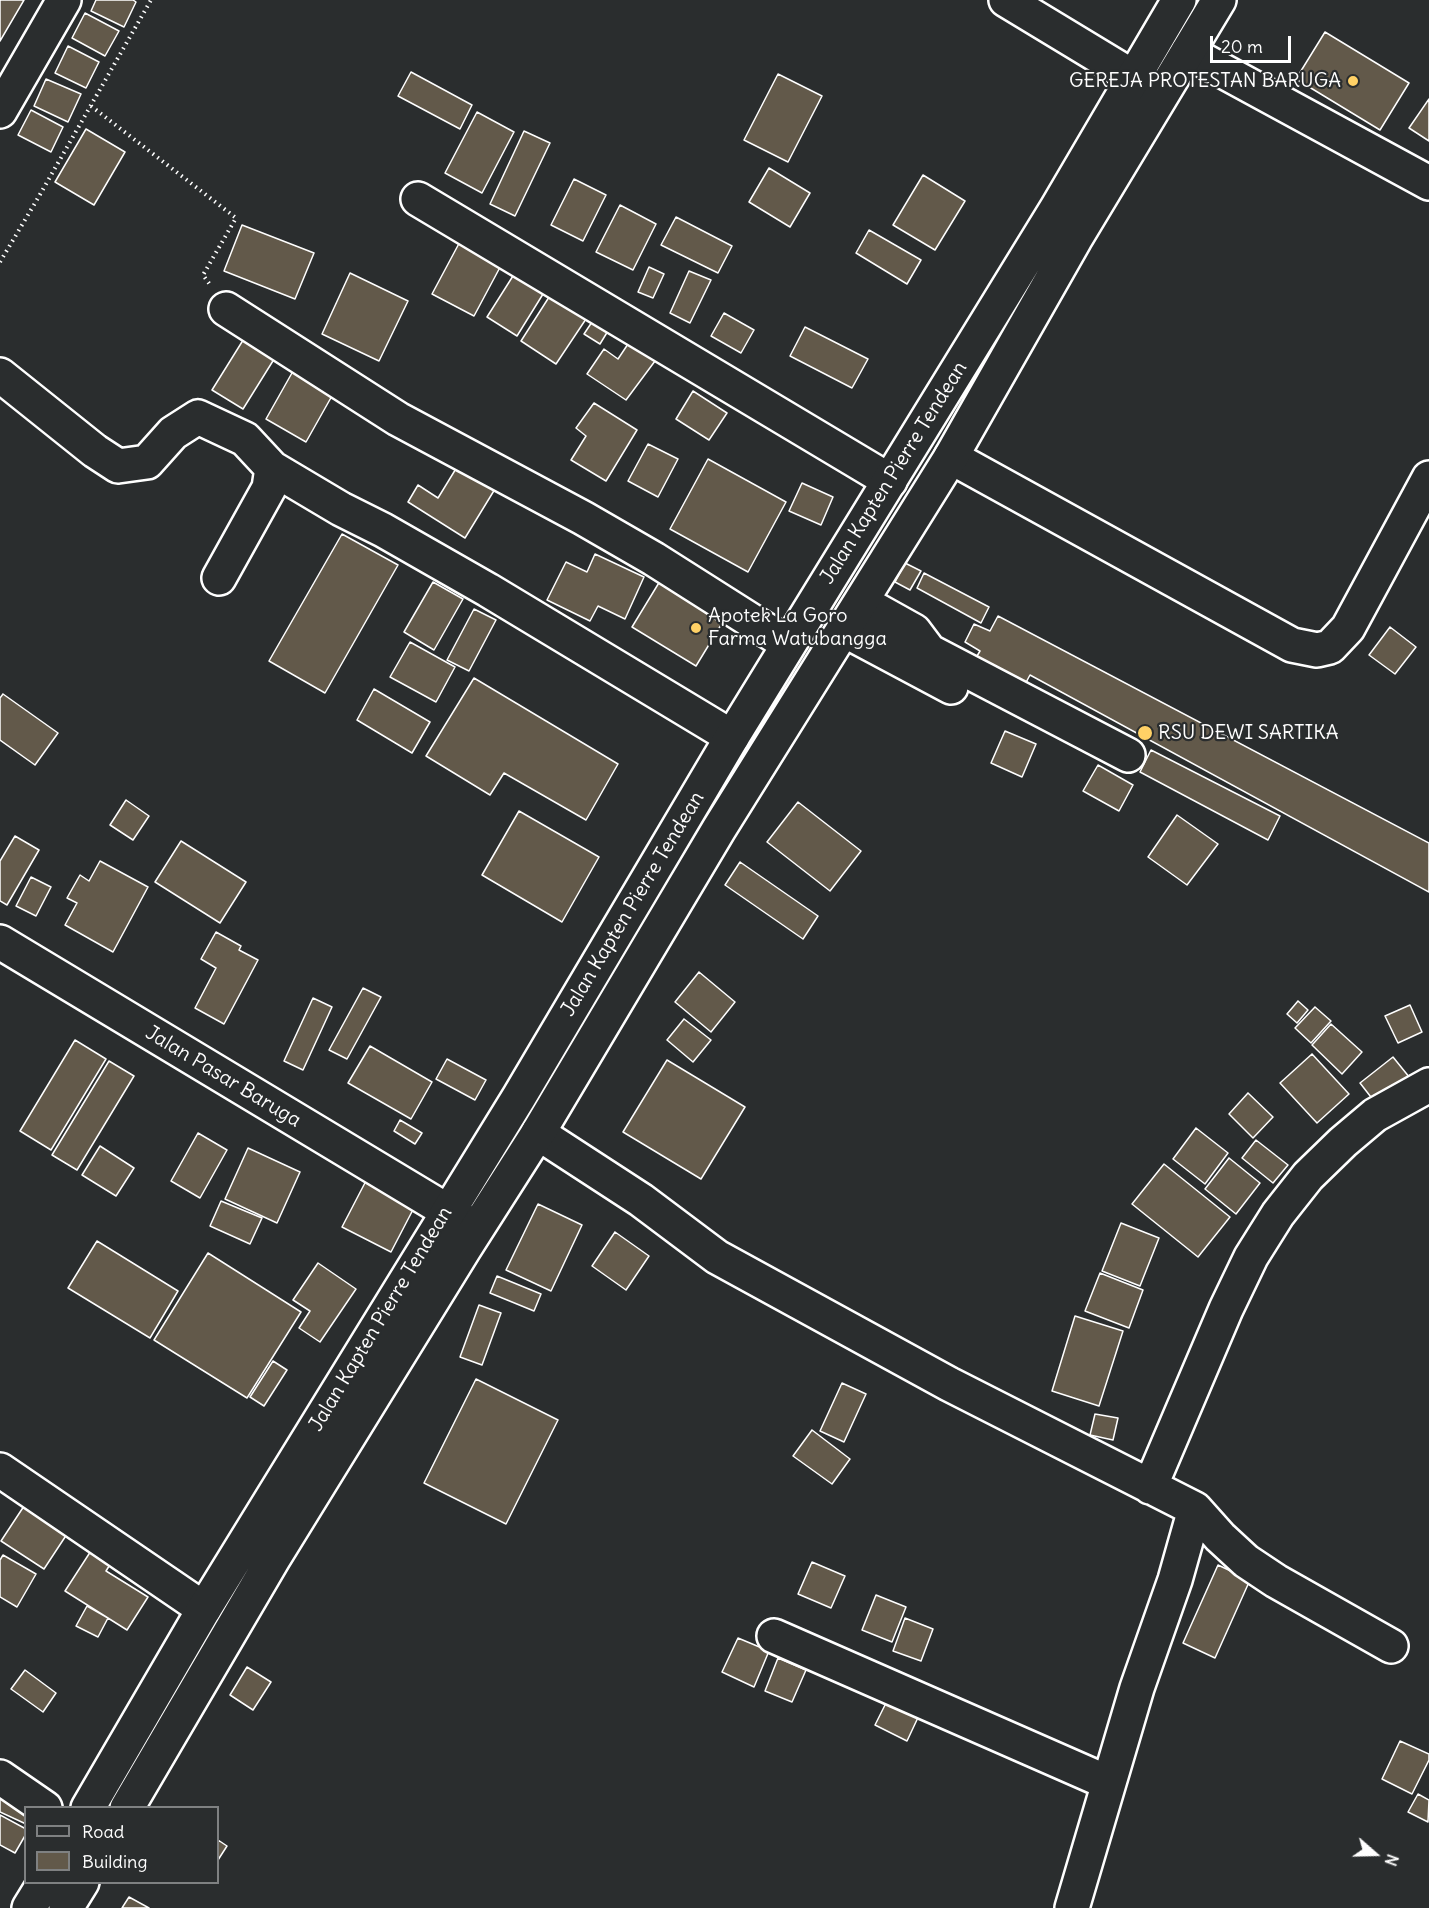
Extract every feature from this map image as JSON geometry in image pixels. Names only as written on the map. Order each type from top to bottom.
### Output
[{"type":"main road","points":[[0,111],[64,0]]},
{"type":"main road","points":[[1006,0],[1162,95]]},
{"type":"main road","name":"Jalan Kapten Pierre Tendean","points":[[88,1806],[204,1609],[531,1076],[732,737],[1051,218],[1179,0]]},
{"type":"main road","name":"Jalan Kapten Pierre Tendean","points":[[128,1806],[261,1579],[538,1133],[719,829],[951,457],[1075,239],[1219,0]]},
{"type":"main road","points":[[1188,52],[1429,183]]},
{"type":"main road","points":[[418,199],[890,481]]},
{"type":"main road","points":[[226,309],[398,419],[654,559],[788,645]]},
{"type":"main road","points":[[0,375],[95,451],[118,466],[147,462],[173,433],[198,417],[245,439],[272,468],[488,590],[732,737]]},
{"type":"main road","points":[[951,457],[1292,645],[1317,650],[1330,647],[1348,628],[1429,478]]},
{"type":"main road","points":[[219,578],[269,488],[272,468]]},
{"type":"main road","points":[[862,602],[914,631],[929,651],[1128,755]]},
{"type":"main road","points":[[844,630],[1080,755]]},
{"type":"main road","name":"Jalan Pasar Baruga","points":[[0,942],[477,1229]]},
{"type":"main road","points":[[1150,1487],[1226,1309],[1251,1257],[1278,1214],[1308,1176],[1343,1142],[1375,1115],[1429,1085]]},
{"type":"main road","points":[[538,1133],[640,1200],[717,1257],[950,1384],[1195,1509],[1246,1561],[1276,1581],[1391,1646]]},
{"type":"main road","points":[[0,1470],[204,1609]]},
{"type":"main road","points":[[1072,1908],[1137,1688],[1175,1580],[1195,1509]]},
{"type":"main road","points":[[774,1636],[1109,1783]]},
{"type":"main road","points":[[0,1777],[42,1806]]},
{"type":"main road","points":[[29,1908],[44,1884]]},
{"type":"main road","points":[[66,1908],[81,1884]]},
{"type":"path","points":[[0,262],[151,0]]},
{"type":"path","points":[[91,106],[236,218],[203,275],[226,309]]},
{"type":"building","points":[[0,0],[24,0],[0,41]]},
{"type":"building","points":[[96,0],[133,0],[136,2],[124,27],[91,11]]},
{"type":"building","points":[[85,13],[119,31],[105,56],[72,38]]},
{"type":"building","name":"GEREJA PROTESTAN BARUGA","points":[[1325,32],[1409,83],[1380,130],[1296,79]]},
{"type":"building","points":[[68,46],[99,62],[86,88],[55,73]]},
{"type":"building","points":[[411,72],[472,105],[460,129],[398,96]]},
{"type":"building","points":[[778,74],[822,96],[788,162],[744,140]]},
{"type":"building","points":[[46,79],[81,94],[68,122],[34,106]]},
{"type":"building","points":[[1429,99],[1429,141],[1409,128]]},
{"type":"building","points":[[31,110],[63,127],[51,152],[18,135]]},
{"type":"building","points":[[477,112],[514,132],[482,193],[445,173]]},
{"type":"building","points":[[86,129],[125,152],[94,205],[55,182]]},
{"type":"building","points":[[524,131],[550,143],[515,216],[490,204]]},
{"type":"building","points":[[769,168],[810,193],[790,227],[749,202]]},
{"type":"building","points":[[923,175],[965,201],[935,250],[893,225]]},
{"type":"building","points":[[574,179],[606,195],[583,241],[551,225]]},
{"type":"building","points":[[620,205],[656,224],[633,270],[596,252]]},
{"type":"building","points":[[676,217],[732,246],[718,273],[661,245]]},
{"type":"building","points":[[242,225],[314,253],[295,299],[224,271]]},
{"type":"building","points":[[869,230],[921,260],[907,284],[856,253]]},
{"type":"building","points":[[463,236],[505,258],[474,316],[432,294]]},
{"type":"building","points":[[649,267],[664,274],[653,298],[638,292]]},
{"type":"building","points":[[518,268],[548,286],[517,336],[487,317]]},
{"type":"building","points":[[689,271],[711,280],[690,323],[670,313]]},
{"type":"building","points":[[350,273],[408,301],[379,361],[322,334]]},
{"type":"building","points":[[558,283],[594,307],[556,364],[521,341]]},
{"type":"building","points":[[724,313],[754,330],[741,353],[711,336]]},
{"type":"building","points":[[596,316],[611,326],[600,344],[584,334]]},
{"type":"building","points":[[805,327],[868,359],[852,388],[790,356]]},
{"type":"building","points":[[250,329],[281,348],[243,409],[212,390]]},
{"type":"building","points":[[632,338],[658,357],[626,400],[587,374],[604,349],[618,359]]},
{"type":"building","points":[[297,364],[337,387],[306,442],[266,419]]},
{"type":"building","points":[[693,391],[727,413],[709,440],[676,419]]},
{"type":"building","points":[[594,403],[637,430],[606,481],[571,460],[586,436],[576,428]]},
{"type":"building","points":[[648,444],[678,459],[658,497],[628,481]]},
{"type":"building","points":[[708,459],[786,502],[748,572],[670,529]]},
{"type":"building","points":[[457,467],[495,489],[465,538],[408,502],[418,485],[438,498]]},
{"type":"building","points":[[802,483],[833,497],[821,525],[789,511]]},
{"type":"building","points":[[342,534],[398,565],[325,693],[269,661]]},
{"type":"building","points":[[595,554],[644,577],[625,619],[598,606],[590,621],[547,600],[566,562],[587,572]]},
{"type":"building","points":[[905,563],[921,571],[910,590],[895,582]]},
{"type":"building","points":[[924,573],[989,607],[981,623],[917,588]]},
{"type":"building","points":[[660,581],[724,620],[696,666],[632,627]]},
{"type":"building","points":[[433,582],[463,599],[434,650],[404,632]]},
{"type":"building","points":[[474,609],[496,620],[469,671],[447,660]]},
{"type":"building","points":[[998,616],[1429,843],[1429,892],[1030,675],[1023,688],[974,661],[980,651],[965,642],[974,624],[990,631]]},
{"type":"building","points":[[1390,627],[1416,647],[1395,674],[1369,655]]},
{"type":"building","points":[[410,642],[455,667],[436,702],[390,677]]},
{"type":"building","points":[[474,678],[618,764],[586,820],[504,773],[490,795],[426,756]]},
{"type":"building","points":[[374,689],[430,722],[412,753],[357,720]]},
{"type":"building","points":[[3,694],[58,733],[35,765],[0,740],[0,698]]},
{"type":"building","points":[[1005,731],[1036,744],[1022,777],[991,763]]},
{"type":"building","points":[[1151,750],[1280,816],[1268,840],[1140,772]]},
{"type":"building","points":[[1098,765],[1133,785],[1119,811],[1083,791]]},
{"type":"building","points":[[126,800],[149,816],[133,840],[110,825]]},
{"type":"building","points":[[798,802],[861,851],[830,891],[767,842]]},
{"type":"building","points":[[519,811],[599,857],[562,922],[482,875]]},
{"type":"building","points":[[1177,815],[1218,844],[1187,885],[1148,857]]},
{"type":"building","points":[[15,836],[39,850],[7,905],[0,901],[0,861]]},
{"type":"building","points":[[181,841],[246,882],[220,923],[155,882]]},
{"type":"building","points":[[100,861],[148,887],[113,952],[65,925],[77,903],[67,898],[80,875],[89,881]]},
{"type":"building","points":[[740,862],[818,916],[803,939],[725,885]]},
{"type":"building","points":[[31,877],[51,887],[36,916],[16,906]]},
{"type":"building","points":[[216,932],[241,946],[239,950],[258,960],[224,1024],[195,1008],[216,968],[201,959]]},
{"type":"building","points":[[699,972],[735,1002],[711,1032],[675,1002]]},
{"type":"building","points":[[363,988],[381,997],[347,1059],[329,1050]]},
{"type":"building","points":[[313,998],[332,1007],[303,1070],[284,1061]]},
{"type":"building","points":[[1298,1001],[1308,1010],[1297,1023],[1287,1014]]},
{"type":"building","points":[[1410,1005],[1422,1032],[1398,1043],[1385,1016]]},
{"type":"building","points":[[1315,1007],[1331,1021],[1311,1043],[1295,1028]]},
{"type":"building","points":[[684,1019],[711,1040],[693,1062],[667,1040]]},
{"type":"building","points":[[1331,1024],[1362,1052],[1342,1074],[1312,1045]]},
{"type":"building","points":[[75,1040],[106,1059],[51,1150],[20,1131]]},
{"type":"building","points":[[370,1046],[432,1082],[411,1119],[348,1083]]},
{"type":"building","points":[[1312,1054],[1349,1094],[1317,1123],[1280,1083]]},
{"type":"building","points":[[1393,1057],[1414,1083],[1381,1110],[1360,1083]]},
{"type":"building","points":[[447,1059],[486,1080],[475,1100],[436,1079]]},
{"type":"building","points":[[667,1060],[745,1107],[701,1179],[623,1132]]},
{"type":"building","points":[[109,1061],[134,1076],[77,1170],[52,1155]]},
{"type":"building","points":[[1248,1093],[1273,1117],[1253,1138],[1229,1114]]},
{"type":"building","points":[[400,1120],[422,1133],[415,1144],[394,1131]]},
{"type":"building","points":[[1196,1128],[1228,1153],[1205,1184],[1173,1159]]},
{"type":"building","points":[[198,1133],[227,1150],[200,1198],[171,1181]]},
{"type":"building","points":[[1256,1140],[1288,1165],[1273,1183],[1242,1158]]},
{"type":"building","points":[[100,1146],[134,1168],[116,1196],[82,1175]]},
{"type":"building","points":[[248,1148],[300,1172],[277,1223],[225,1199]]},
{"type":"building","points":[[1229,1158],[1260,1183],[1236,1214],[1205,1189]]},
{"type":"building","points":[[1164,1164],[1230,1217],[1198,1257],[1132,1204]]},
{"type":"building","points":[[368,1177],[417,1202],[391,1252],[342,1227]]},
{"type":"building","points":[[221,1201],[262,1218],[250,1244],[210,1226]]},
{"type":"building","points":[[538,1204],[582,1225],[551,1291],[506,1270]]},
{"type":"building","points":[[1121,1223],[1159,1238],[1140,1286],[1102,1271]]},
{"type":"building","points":[[615,1232],[649,1256],[626,1290],[592,1266]]},
{"type":"building","points":[[97,1241],[178,1291],[150,1338],[68,1288]]},
{"type":"building","points":[[208,1253],[301,1312],[247,1398],[154,1340]]},
{"type":"building","points":[[318,1263],[356,1289],[320,1342],[299,1328],[310,1311],[293,1300]]},
{"type":"building","points":[[1100,1273],[1143,1290],[1129,1328],[1085,1311]]},
{"type":"building","points":[[497,1276],[541,1294],[534,1311],[490,1293]]},
{"type":"building","points":[[479,1305],[501,1313],[482,1365],[460,1357]]},
{"type":"building","points":[[1075,1316],[1123,1331],[1099,1406],[1052,1391]]},
{"type":"building","points":[[273,1361],[287,1370],[264,1406],[250,1397]]},
{"type":"building","points":[[476,1379],[558,1420],[506,1524],[424,1483]]},
{"type":"building","points":[[842,1383],[866,1394],[844,1442],[820,1431]]},
{"type":"building","points":[[1095,1414],[1118,1418],[1113,1440],[1090,1435]]},
{"type":"building","points":[[812,1430],[850,1459],[832,1484],[793,1456]]},
{"type":"building","points":[[26,1503],[69,1531],[44,1569],[1,1541]]},
{"type":"building","points":[[98,1540],[118,1552],[106,1571],[148,1597],[127,1630],[65,1591]]},
{"type":"building","points":[[3,1555],[36,1574],[17,1607],[0,1597],[0,1560]]},
{"type":"building","points":[[812,1562],[845,1576],[831,1608],[798,1594]]},
{"type":"building","points":[[1218,1565],[1250,1580],[1215,1658],[1183,1643]]},
{"type":"building","points":[[876,1595],[906,1607],[892,1642],[862,1630]]},
{"type":"building","points":[[87,1606],[108,1618],[98,1637],[76,1626]]},
{"type":"building","points":[[905,1618],[933,1629],[921,1661],[893,1651]]},
{"type":"building","points":[[738,1638],[769,1651],[754,1687],[722,1672]]},
{"type":"building","points":[[778,1658],[806,1670],[792,1702],[765,1691]]},
{"type":"building","points":[[247,1667],[271,1682],[253,1710],[230,1695]]},
{"type":"building","points":[[25,1670],[56,1693],[43,1712],[11,1689]]},
{"type":"building","points":[[891,1693],[922,1709],[907,1741],[875,1725]]},
{"type":"building","points":[[1400,1741],[1429,1754],[1429,1760],[1412,1794],[1382,1779]]},
{"type":"building","points":[[0,1787],[24,1806],[24,1823],[0,1812]]},
{"type":"building","points":[[1418,1794],[1429,1800],[1428,1822],[1408,1812]]},
{"type":"building","points":[[0,1815],[24,1828],[24,1837],[15,1853],[0,1845]]},
{"type":"building","points":[[219,1841],[227,1846],[219,1858]]},
{"type":"building","points":[[129,1897],[149,1908],[122,1908]]},
{"type":"place","name":"GEREJA PROTESTAN BARUGA","points":[[1353,81]]},
{"type":"place","name":"Apotek La Goro Farma Watubangga","points":[[696,628]]},
{"type":"place","name":"RSU DEWI SARTIKA","points":[[1145,733]]}]
